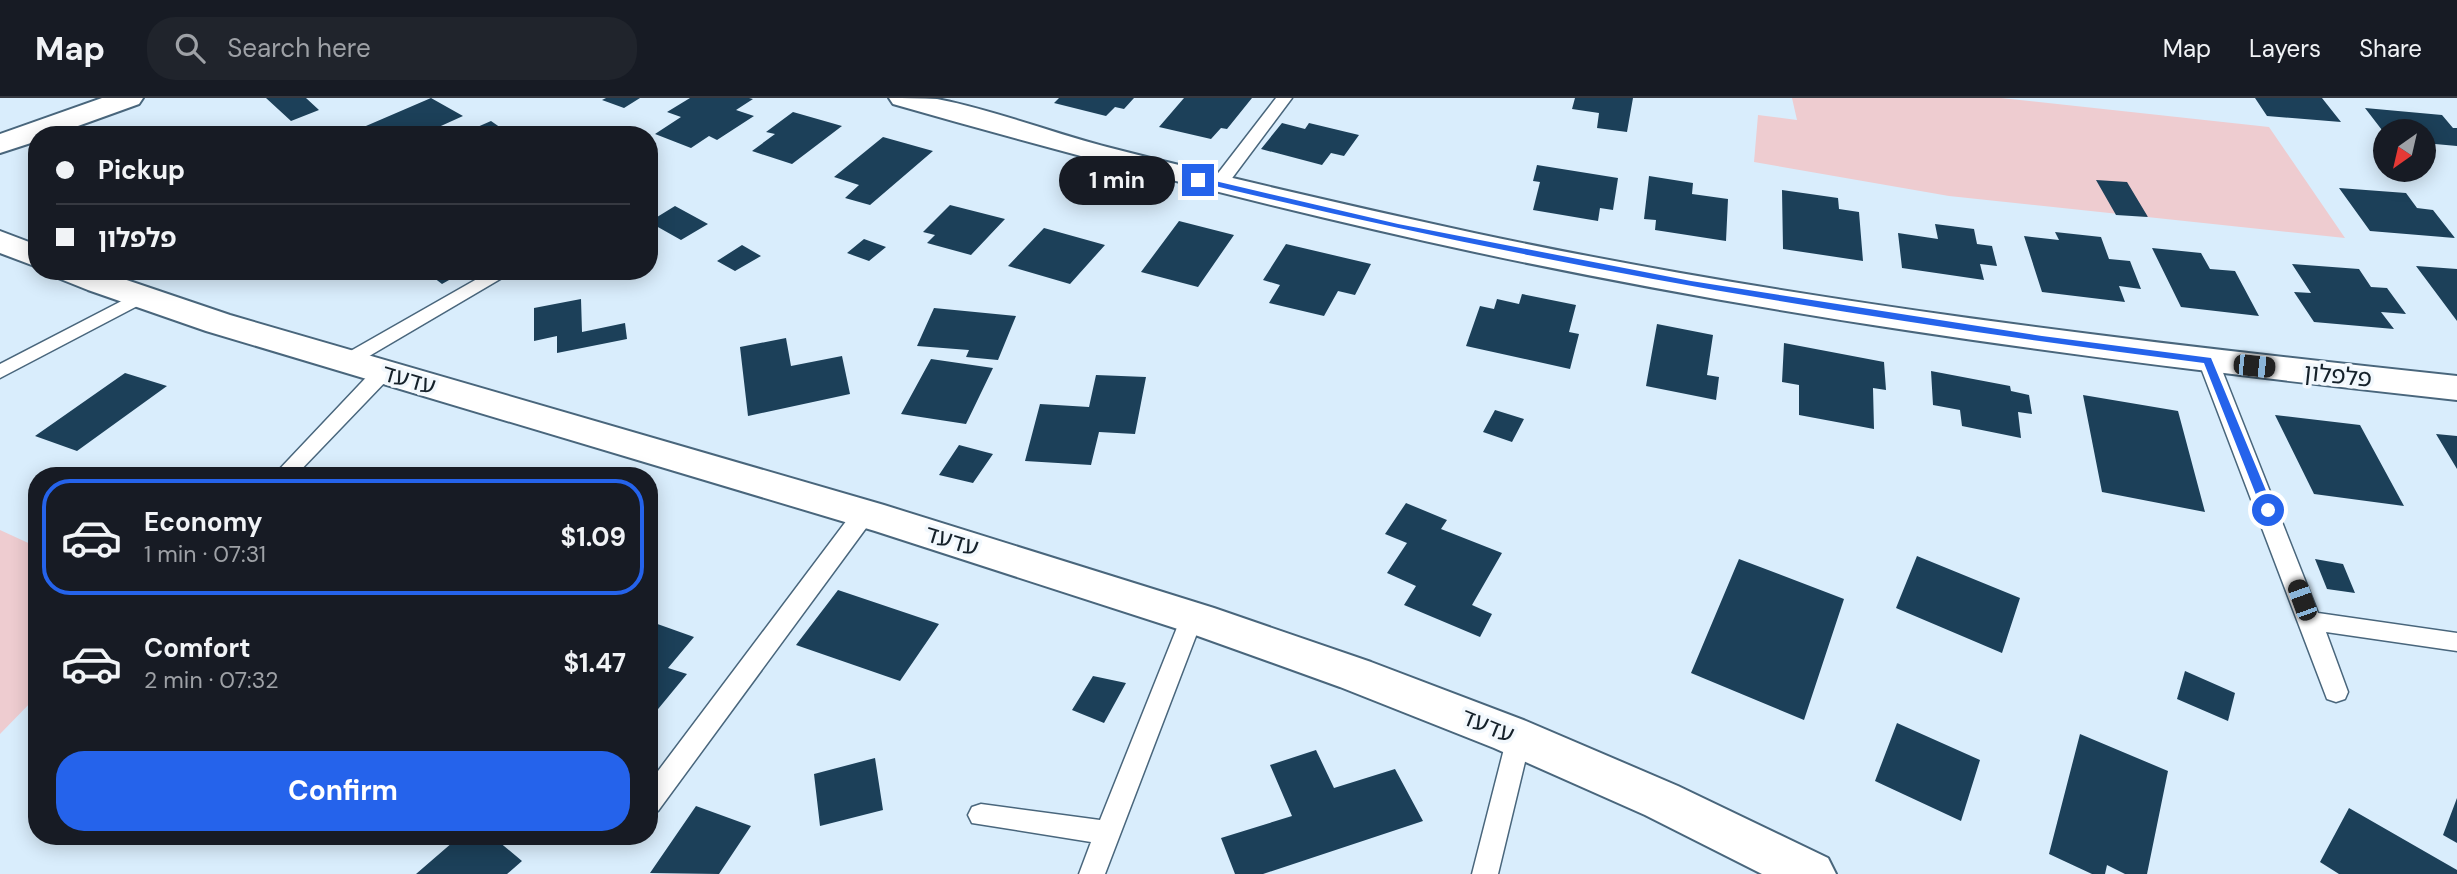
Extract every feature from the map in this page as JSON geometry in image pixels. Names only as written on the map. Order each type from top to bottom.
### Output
[{"type":"street","points":[[50,126],[129,98]]},
{"type":"street","name":"פלפלון","points":[[903,98],[1048,140],[1217,184],[1425,233],[1691,284],[2014,335],[2457,388]]},
{"type":"street","points":[[0,144],[28,134]]},
{"type":"street","points":[[0,241],[28,253]]},
{"type":"street","name":"עדעד","points":[[93,280],[139,298],[1193,615],[1359,673],[1519,737],[1637,789],[1811,874]]},
{"type":"lane","points":[[1217,184],[1283,98]]},
{"type":"lane","points":[[290,467],[365,366],[492,280]]},
{"type":"lane","points":[[0,372],[139,298]]},
{"type":"lane","points":[[2208,360],[2336,692]]},
{"type":"lane","points":[[658,791],[864,514]]},
{"type":"lane","points":[[1092,874],[1193,615]]},
{"type":"lane","points":[[2310,621],[2457,642]]},
{"type":"lane","points":[[1485,874],[1519,737]]},
{"type":"lane","points":[[981,815],[1109,833]]},
{"type":"shaded area","points":[[1792,98],[2001,98],[2269,127],[2345,238],[1949,196],[1754,162],[1758,115],[1797,120]]},
{"type":"shaded area","points":[[0,530],[28,543],[28,705],[0,734]]},
{"type":"building","points":[[266,98],[306,98],[319,110],[291,121]]},
{"type":"building","points":[[431,98],[463,116],[441,126],[366,126]]},
{"type":"building","points":[[640,98],[624,108],[602,100]]},
{"type":"building","points":[[690,98],[749,98],[753,99],[736,110],[754,116],[717,140],[709,136],[691,148],[658,135],[658,132],[681,117],[667,112]]},
{"type":"building","points":[[1059,98],[1134,98],[1124,109],[1115,107],[1106,116],[1054,103]]},
{"type":"building","points":[[1184,98],[1252,98],[1227,129],[1221,128],[1211,139],[1159,127]]},
{"type":"building","points":[[1575,98],[1633,98],[1627,132],[1597,128],[1599,113],[1572,109]]},
{"type":"building","points":[[2255,98],[2322,98],[2341,122],[2267,116]]},
{"type":"building","points":[[2365,108],[2442,115],[2453,128],[2457,128],[2457,146],[2436,144],[2436,119],[2373,119]]},
{"type":"building","points":[[793,112],[842,126],[792,164],[752,151],[775,134],[766,132]]},
{"type":"building","points":[[491,121],[498,126],[480,126]]},
{"type":"building","points":[[1282,123],[1305,129],[1309,123],[1359,135],[1344,156],[1331,153],[1322,165],[1261,149]]},
{"type":"building","points":[[883,137],[933,151],[870,205],[845,198],[859,185],[834,177]]},
{"type":"building","points":[[1537,165],[1618,178],[1613,210],[1600,208],[1598,221],[1533,210],[1540,182],[1533,181]]},
{"type":"building","points":[[1649,176],[1693,183],[1692,194],[1728,199],[1726,241],[1655,230],[1656,220],[1644,219]]},
{"type":"building","points":[[2096,180],[2127,182],[2148,217],[2116,215]]},
{"type":"building","points":[[2339,188],[2406,193],[2417,208],[2433,210],[2455,238],[2370,231]]},
{"type":"building","points":[[1782,190],[1838,198],[1839,209],[1859,212],[1863,261],[1783,249]]},
{"type":"building","points":[[950,205],[1005,219],[971,255],[927,243],[935,235],[923,232]]},
{"type":"building","points":[[675,206],[708,224],[681,240],[658,227],[658,216]]},
{"type":"building","points":[[1179,221],[1234,235],[1198,287],[1141,272]]},
{"type":"building","points":[[1935,224],[1974,229],[1977,244],[1992,246],[1997,266],[1980,264],[1984,280],[1902,268],[1898,233],[1938,239]]},
{"type":"building","points":[[1044,228],[1105,245],[1070,284],[1008,266]]},
{"type":"building","points":[[2055,232],[2101,237],[2109,259],[2130,261],[2141,289],[2119,286],[2125,302],[2042,292],[2024,236],[2059,240]]},
{"type":"building","points":[[864,239],[886,247],[869,261],[847,253]]},
{"type":"building","points":[[1286,244],[1371,264],[1355,295],[1338,291],[1324,316],[1269,303],[1280,285],[1263,280]]},
{"type":"building","points":[[742,245],[761,256],[735,271],[717,261]]},
{"type":"building","points":[[2152,248],[2201,253],[2210,269],[2235,271],[2259,316],[2181,307]]},
{"type":"building","points":[[2292,264],[2359,269],[2371,287],[2387,288],[2406,314],[2381,312],[2394,329],[2314,322],[2294,292],[2311,293]]},
{"type":"building","points":[[2416,266],[2457,269],[2457,321]]},
{"type":"building","points":[[1522,294],[1576,305],[1569,332],[1579,334],[1570,369],[1466,346],[1480,306],[1494,309],[1497,299],[1519,304]]},
{"type":"building","points":[[581,299],[582,332],[625,323],[627,339],[557,353],[557,336],[534,341],[534,308]]},
{"type":"building","points":[[934,308],[1016,316],[998,360],[966,357],[969,350],[917,346]]},
{"type":"building","points":[[1657,324],[1713,335],[1707,375],[1719,377],[1716,400],[1646,386]]},
{"type":"building","points":[[786,338],[791,366],[842,356],[850,394],[748,416],[740,347]]},
{"type":"building","points":[[1784,343],[1884,362],[1886,390],[1873,388],[1874,429],[1799,415],[1799,385],[1782,382]]},
{"type":"building","points":[[931,359],[993,368],[966,424],[901,414]]},
{"type":"building","points":[[1931,371],[2010,386],[2011,391],[2029,395],[2032,414],[2018,412],[2021,438],[1962,426],[1960,410],[1933,405]]},
{"type":"building","points":[[125,373],[167,386],[77,451],[35,436]]},
{"type":"building","points":[[1096,375],[1146,377],[1135,434],[1099,432],[1091,465],[1025,461],[1040,404],[1089,407]]},
{"type":"building","points":[[2083,395],[2178,411],[2205,512],[2102,492]]},
{"type":"building","points":[[1495,410],[1524,419],[1512,442],[1483,432]]},
{"type":"building","points":[[2275,415],[2360,425],[2404,506],[2314,494]]},
{"type":"building","points":[[2436,434],[2457,436],[2457,469]]},
{"type":"building","points":[[959,445],[993,454],[973,483],[939,475]]},
{"type":"building","points":[[1406,503],[1447,520],[1441,529],[1502,553],[1472,605],[1492,614],[1480,637],[1404,605],[1416,586],[1387,573],[1407,543],[1385,534]]},
{"type":"building","points":[[1917,556],[2020,598],[2002,653],[1896,608]]},
{"type":"building","points":[[1739,559],[1844,599],[1804,720],[1691,673]]},
{"type":"building","points":[[2315,559],[2343,564],[2355,593],[2327,589]]},
{"type":"building","points":[[838,590],[939,624],[900,681],[796,645]]},
{"type":"building","points":[[658,624],[694,637],[668,668],[687,674],[658,709]]},
{"type":"building","points":[[2185,671],[2235,693],[2228,721],[2177,699]]},
{"type":"building","points":[[1093,676],[1126,683],[1104,723],[1072,710]]},
{"type":"building","points":[[1897,723],[1980,760],[1961,821],[1875,781]]},
{"type":"building","points":[[2080,734],[2168,771],[2147,874],[2125,874],[2107,865],[2105,874],[2092,874],[2049,854]]},
{"type":"building","points":[[1316,750],[1334,788],[1395,769],[1423,821],[1263,874],[1235,874],[1221,838],[1292,816],[1270,765]]},
{"type":"building","points":[[875,758],[883,810],[820,826],[814,774]]},
{"type":"building","points":[[2457,798],[2457,843],[2443,835]]},
{"type":"building","points":[[696,806],[751,826],[719,874],[650,873]]},
{"type":"building","points":[[2349,808],[2457,870],[2457,874],[2339,874],[2320,862]]},
{"type":"building","points":[[450,845],[503,845],[522,861],[507,874],[416,874]]},
{"type":"route","points":[[1198,180],[1398,227],[1691,284],[1863,313],[2208,360],[2268,510]]}]
